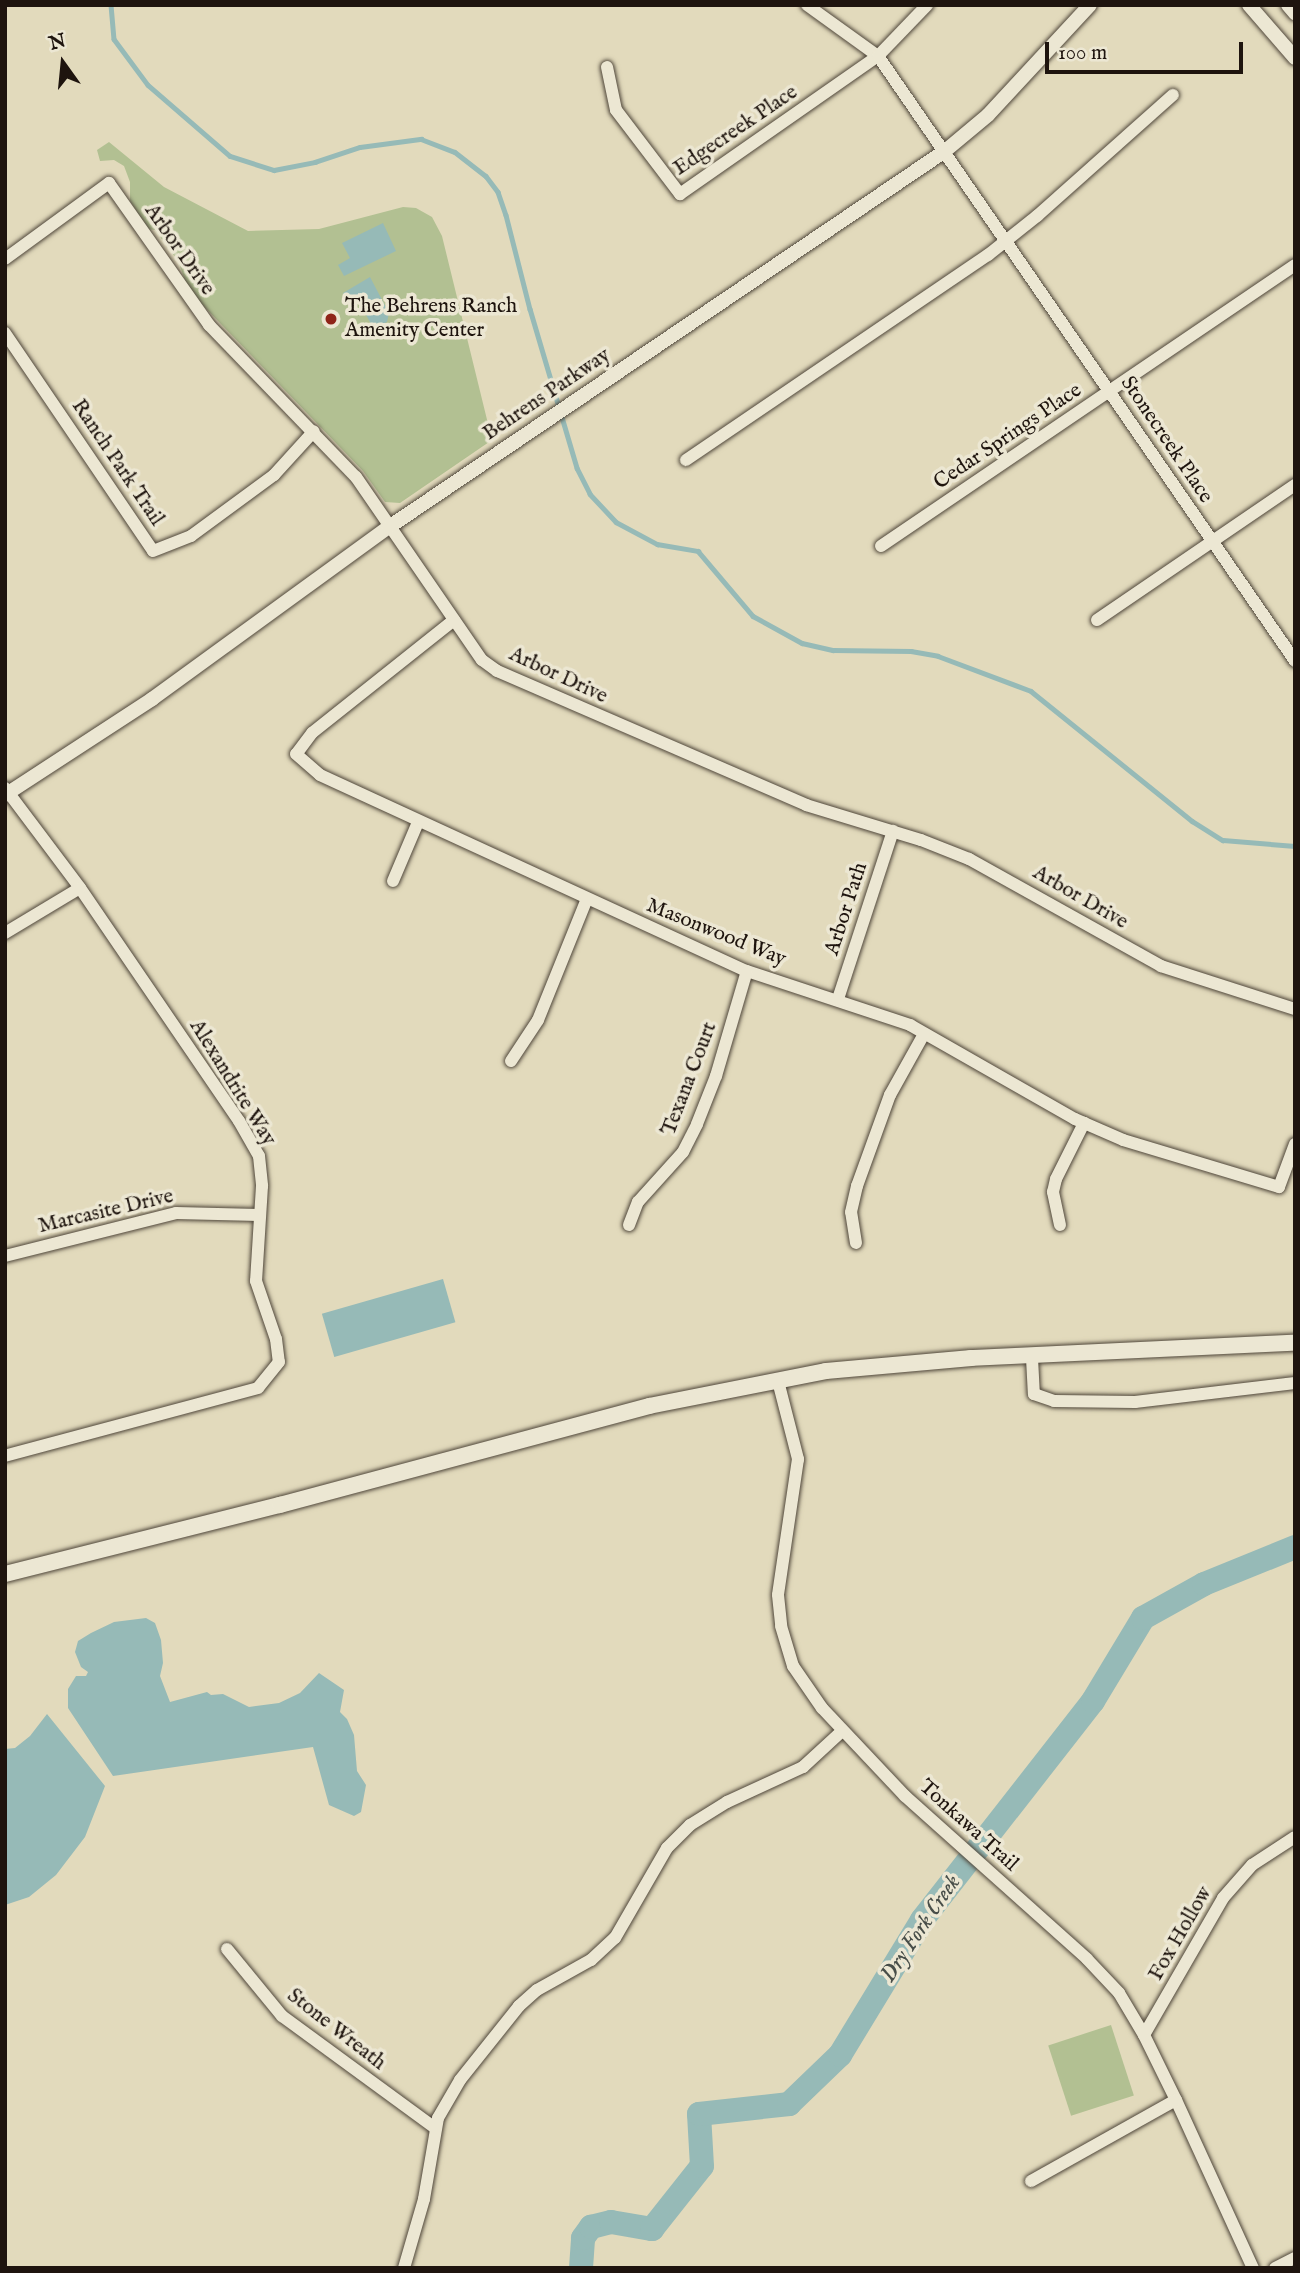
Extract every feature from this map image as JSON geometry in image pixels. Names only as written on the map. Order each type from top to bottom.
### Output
[{"type":"main road","points":[[5,1574],[255,1512],[649,1406],[826,1371],[971,1358],[1032,1358],[1295,1343]]},
{"type":"street","name":"Stonecreek Place","points":[[807,5],[878,56],[1295,661]]},
{"type":"street","name":"Edgecreek Place","points":[[607,67],[616,110],[680,194],[878,56],[927,5]]},
{"type":"street","name":"Behrens Parkway","points":[[7,792],[152,699],[389,527],[945,151],[988,115],[1090,5]]},
{"type":"street","points":[[1249,5],[1295,58]]},
{"type":"street","points":[[1288,5],[1295,13]]},
{"type":"street","points":[[686,460],[1007,240],[1173,95]]},
{"type":"street","name":"Arbor Drive","points":[[5,259],[109,183],[209,326],[356,477],[482,660],[518,682],[806,805],[893,831],[969,859],[1161,966],[1295,1009]]},
{"type":"street","name":"Cedar Springs Place","points":[[881,547],[1295,265]]},
{"type":"street","name":"Ranch Park Trail","points":[[5,333],[153,551],[191,536],[274,475],[314,431]]},
{"type":"street","points":[[1097,620],[1295,485]]},
{"type":"street","name":"Masonwood Way","points":[[454,620],[312,733],[296,754],[320,775],[747,971],[889,1016],[1084,1123],[1123,1140],[1279,1187],[1295,1144]]},
{"type":"street","name":"Alexandrite Way","points":[[5,1456],[258,1388],[279,1362],[276,1339],[256,1281],[262,1185],[259,1156],[239,1121],[80,888],[7,792]]},
{"type":"street","points":[[393,881],[418,822]]},
{"type":"street","name":"Arbor Path","points":[[838,999],[893,831]]},
{"type":"street","points":[[5,933],[80,888]]},
{"type":"street","points":[[511,1061],[538,1020],[587,899]]},
{"type":"street","name":"Texana Court","points":[[629,1225],[638,1202],[683,1152],[697,1124],[716,1076],[747,971]]},
{"type":"street","points":[[856,1243],[851,1212],[856,1186],[890,1095],[924,1034]]},
{"type":"street","points":[[1060,1225],[1053,1192],[1056,1179],[1084,1123]]},
{"type":"street","name":"Marcasite Drive","points":[[5,1256],[176,1213],[259,1215]]},
{"type":"street","points":[[1032,1358],[1034,1394],[1054,1401],[1135,1402],[1295,1383]]},
{"type":"street","name":"Tonkawa Trail","points":[[778,1381],[798,1459],[779,1574],[780,1626],[793,1666],[842,1731],[918,1807],[1104,1975],[1124,2001],[1176,2100],[1253,2268]]},
{"type":"street","points":[[404,2268],[424,2199],[435,2128],[448,2098],[519,2006],[537,1990],[591,1960],[615,1938],[667,1848],[690,1825],[727,1802],[803,1767],[842,1731]]},
{"type":"street","name":"Fox Hollow","points":[[1144,2035],[1223,1898],[1252,1865],[1295,1837]]},
{"type":"street","name":"Stone Wreath","points":[[227,1949],[282,2016],[435,2128]]},
{"type":"street","points":[[1031,2181],[1176,2100]]},
{"type":"street","points":[[1275,2268],[1295,2258]]},
{"type":"green space","points":[[109,142],[164,187],[248,231],[319,229],[403,207],[416,208],[432,217],[442,236],[492,440],[400,503],[385,502],[363,471],[189,291],[178,261],[155,230],[148,229],[130,201],[130,182],[124,166],[114,160],[100,161],[97,150]]},
{"type":"green space","points":[[1111,2025],[1134,2095],[1071,2116],[1048,2045]]},
{"type":"water","points":[[383,223],[396,251],[344,276],[338,265],[350,258],[342,243]]},
{"type":"water","points":[[370,277],[389,313],[387,322],[378,326],[371,324],[362,299],[350,305],[343,293]]},
{"type":"water","points":[[443,1279],[455,1322],[334,1357],[322,1314]]},
{"type":"water","points":[[146,1618],[155,1623],[161,1640],[163,1663],[160,1676],[170,1702],[207,1692],[211,1695],[223,1694],[249,1707],[279,1703],[300,1693],[319,1673],[344,1690],[340,1712],[347,1719],[354,1735],[357,1771],[366,1785],[361,1812],[354,1816],[329,1805],[313,1747],[113,1776],[68,1708],[68,1689],[76,1676],[86,1676],[88,1672],[81,1667],[75,1652],[78,1641],[91,1633],[114,1622]]},
{"type":"water","points":[[47,1714],[105,1786],[85,1837],[56,1875],[29,1897],[5,1905],[5,1749],[15,1748],[30,1736]]},
{"type":"waterway","points":[[111,5],[114,39],[148,85],[230,156],[274,170],[315,162],[360,147],[421,139],[455,152],[486,176],[498,192],[506,215],[530,309],[577,468],[590,494],[616,522],[657,544],[698,551],[753,616],[802,643],[833,650],[911,651],[938,656],[1031,691],[1192,821],[1223,840],[1295,846]]},
{"type":"waterway","name":"Dry Fork Creek","points":[[581,2268],[583,2238],[591,2227],[611,2222],[652,2229],[702,2166],[699,2114],[789,2104],[840,2055],[922,1920],[1093,1701],[1143,1618],[1204,1584],[1295,1547]]},
{"type":"place","name":"The Behrens Ranch Amenity Center","points":[[331,319]]}]
